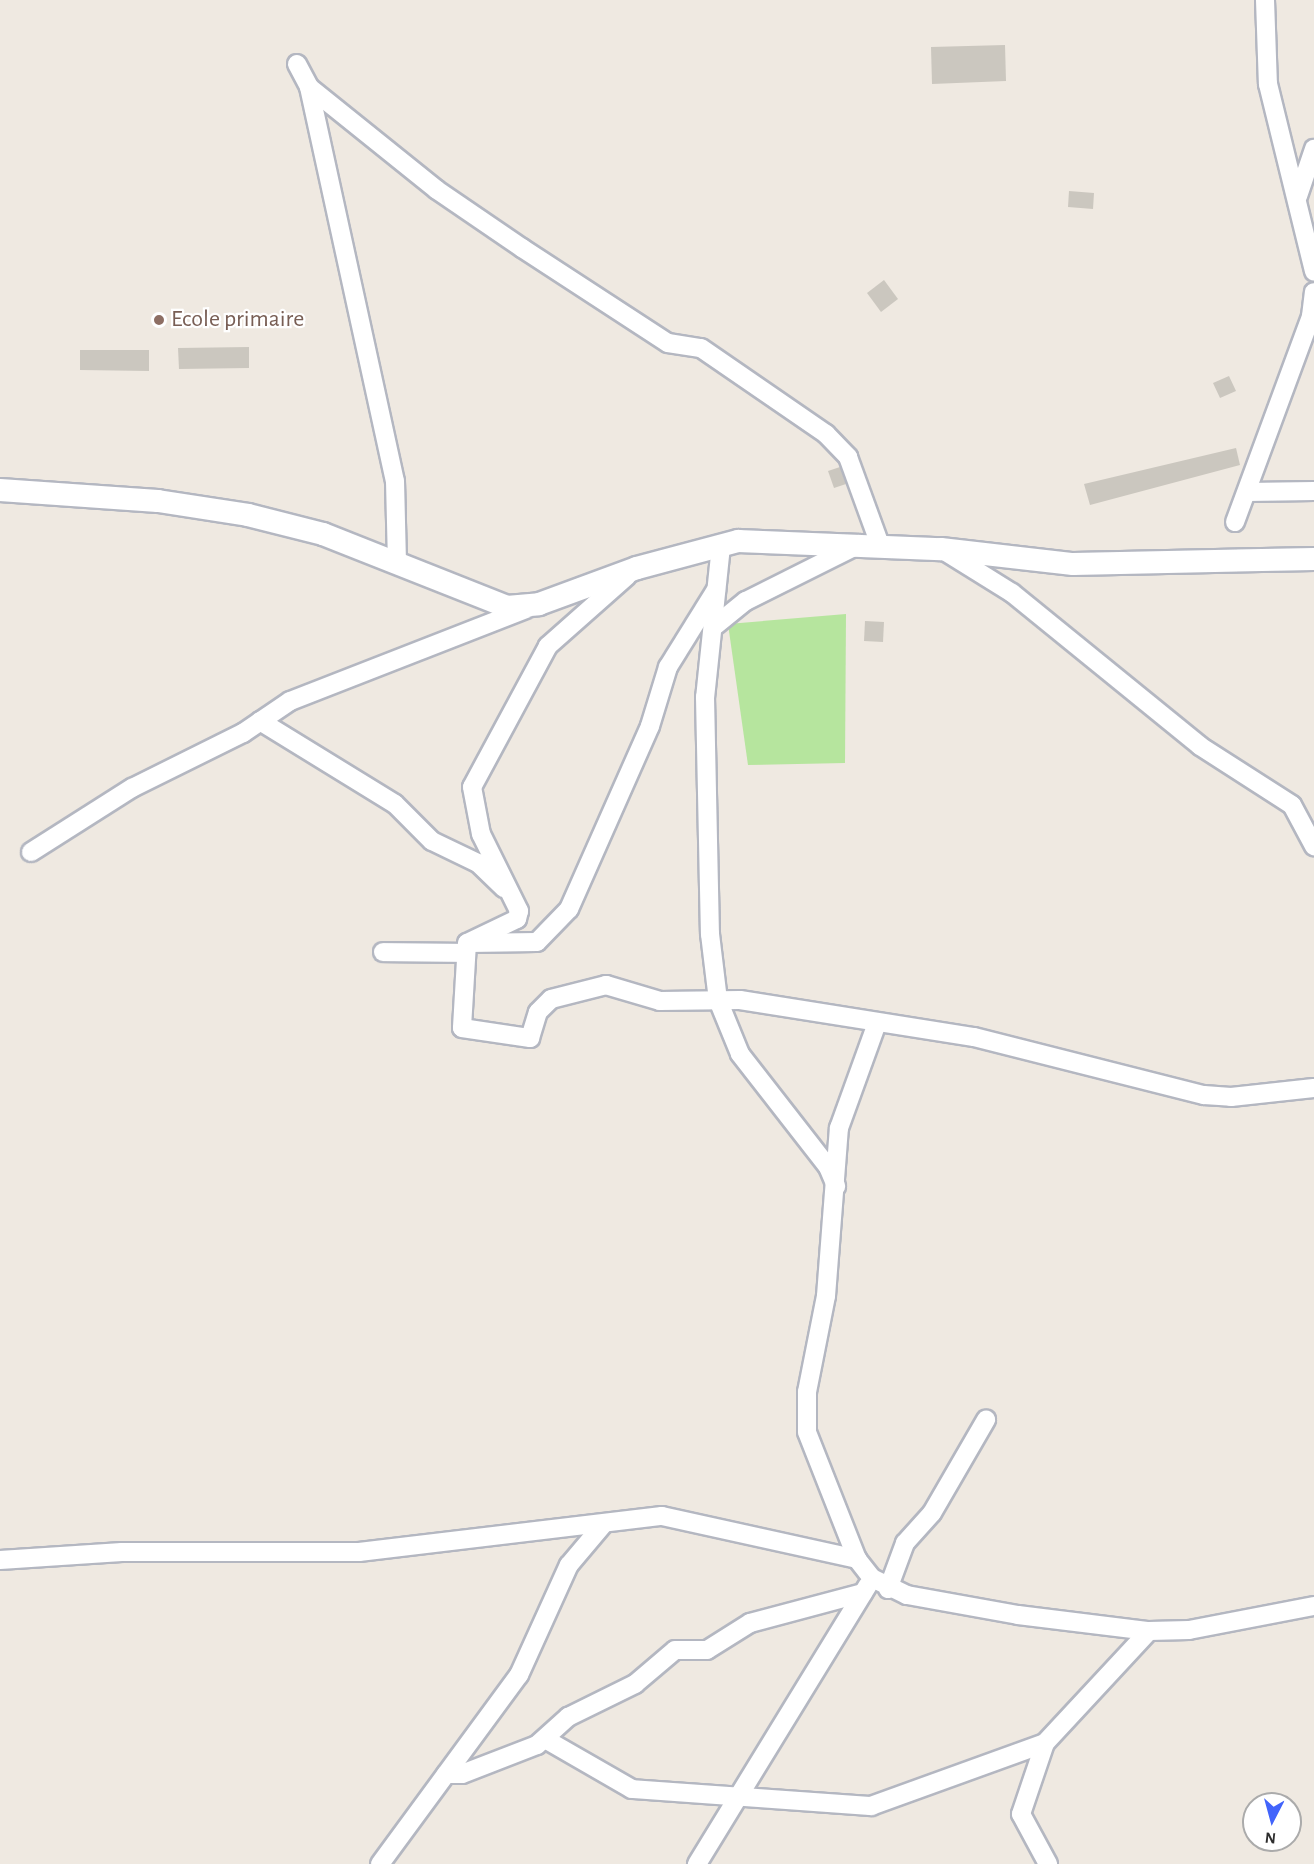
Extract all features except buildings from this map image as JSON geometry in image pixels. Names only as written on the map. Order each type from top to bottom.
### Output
[{"type":"street","points":[[1264,0],[1268,84],[1284,160],[1298,196],[1314,271]]},
{"type":"street","points":[[297,64],[309,87],[395,481],[397,561]]},
{"type":"street","points":[[309,87],[436,190],[522,248],[668,343],[701,348],[826,434],[848,456],[870,545]]},
{"type":"street","points":[[1298,196],[1314,149]]},
{"type":"street","points":[[1235,522],[1312,315],[1314,292]]},
{"type":"street","points":[[0,490],[158,501],[248,515],[397,561],[488,603],[539,604]]},
{"type":"street","points":[[1246,492],[1314,492]]},
{"type":"street","points":[[31,852],[132,788],[260,721],[290,701],[637,568],[721,546],[768,540],[870,545],[941,549],[1073,564],[1314,559]]},
{"type":"street","points":[[716,625],[746,601],[870,545]]},
{"type":"street","points":[[721,546],[716,625],[705,697],[710,924],[718,1000],[740,1054],[823,1160],[836,1186]]},
{"type":"street","points":[[941,549],[1012,593],[1200,746],[1292,805],[1311,835]]},
{"type":"street","points":[[465,948],[517,919],[516,900],[481,834],[472,787],[548,646],[637,568]]},
{"type":"street","points":[[382,952],[537,942],[569,909],[650,726],[668,668],[718,586]]},
{"type":"street","points":[[260,721],[395,804],[432,841],[478,863],[516,900]]},
{"type":"street","points":[[465,948],[459,1017],[467,1029],[530,1038],[543,1005],[566,991],[591,986],[681,1004],[718,1000],[974,1037],[1204,1095],[1314,1088]]},
{"type":"street","points":[[867,1586],[807,1432],[807,1392],[826,1296],[839,1128],[877,1023]]},
{"type":"street","points":[[888,1589],[904,1543],[932,1513],[986,1420]]},
{"type":"street","points":[[0,1560],[122,1552],[358,1552],[602,1526],[662,1516],[689,1519],[857,1559]]},
{"type":"street","points":[[380,1864],[519,1675],[569,1566],[602,1526]]},
{"type":"street","points":[[698,1864],[867,1586]]},
{"type":"street","points":[[446,1774],[478,1769],[545,1738],[568,1717],[635,1684],[675,1650],[707,1650],[750,1623],[867,1586],[933,1601],[1149,1631],[1189,1630],[1314,1606]]},
{"type":"street","points":[[1048,1864],[1021,1814],[1045,1743],[1149,1631]]},
{"type":"street","points":[[545,1738],[632,1789],[871,1806],[1045,1743]]},
{"type":"green space","points":[[846,614],[845,763],[748,765],[728,624]]},
{"type":"place","name":"Ecole primaire","points":[[159,320]]}]
